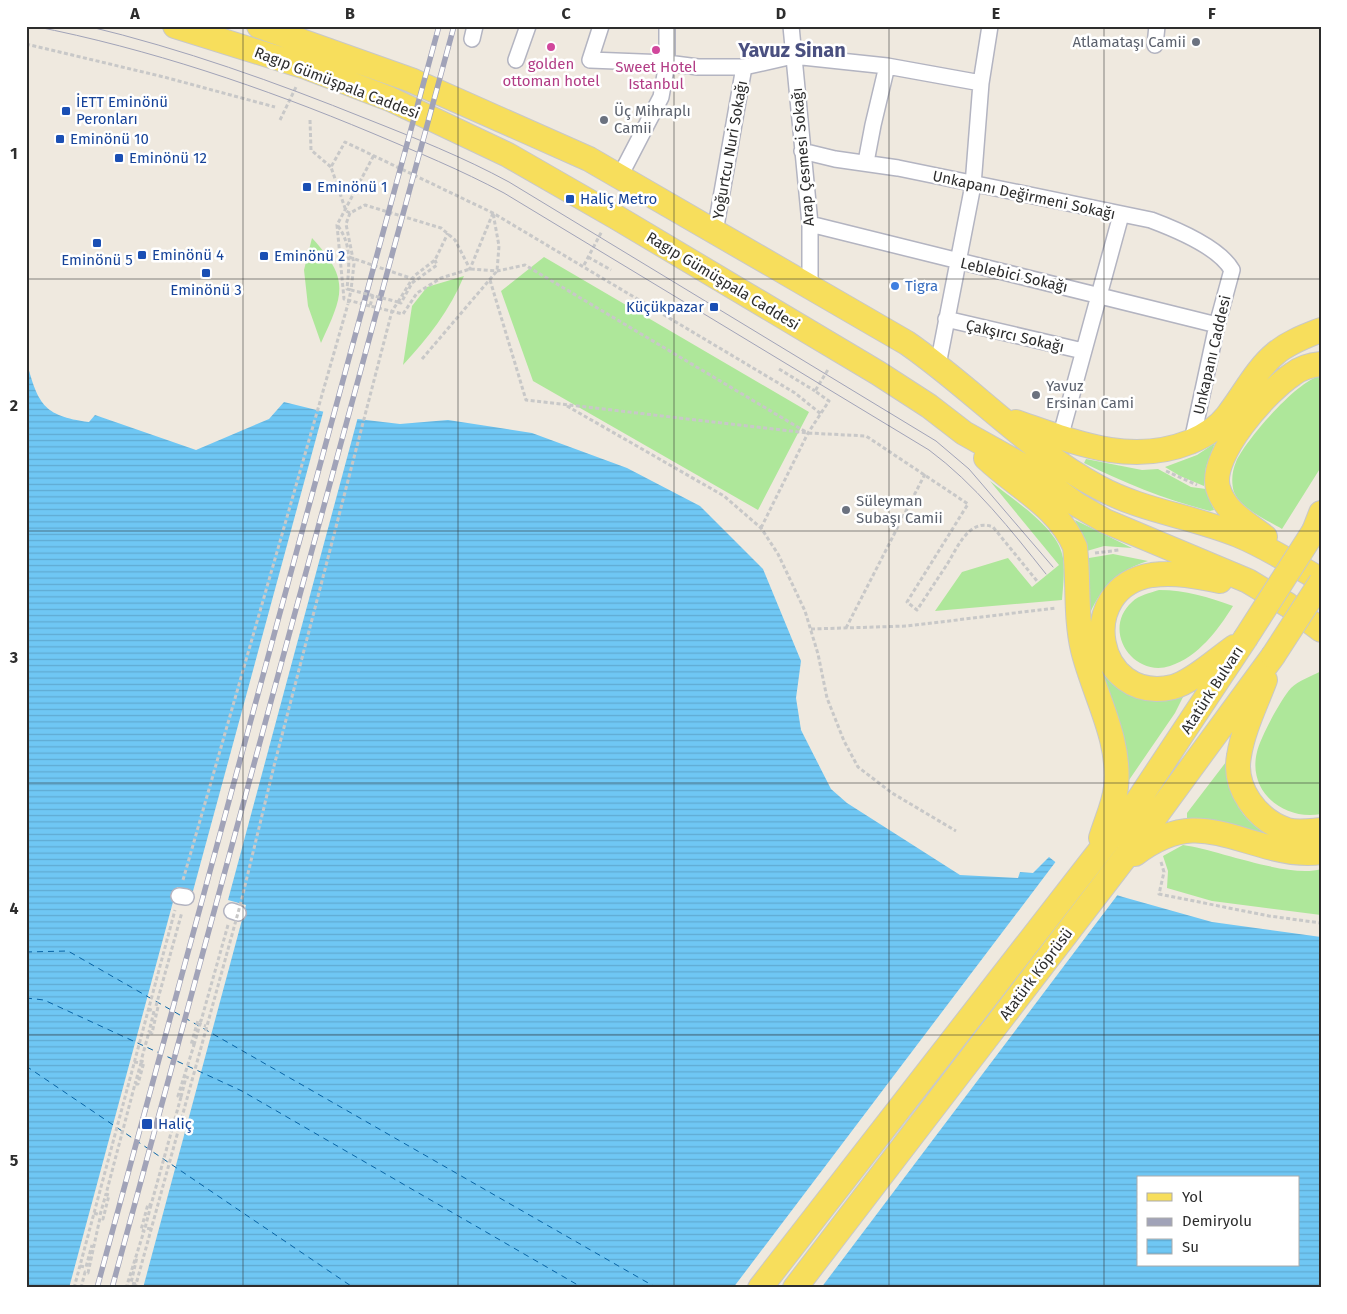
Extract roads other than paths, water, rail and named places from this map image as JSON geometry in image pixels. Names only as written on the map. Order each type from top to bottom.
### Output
[{"type":"main road","name":"Ragıp Gümüşpala Caddesi","points":[[175,26],[306,67],[390,99],[508,156],[616,217],[840,350],[929,406],[964,433],[1023,466],[1076,504],[1105,521],[1248,581],[1288,605],[1321,630]]},
{"type":"main road","name":"Ragıp Gümüşpala Caddesi","points":[[259,26],[295,32],[487,112],[562,149],[589,159],[907,343],[938,364],[1045,453],[1098,487],[1155,511],[1236,534],[1287,560]]},
{"type":"main road","points":[[998,414],[1060,438],[1095,448],[1124,453],[1153,452],[1192,441],[1209,432],[1226,418],[1261,369],[1276,353],[1296,341],[1321,330]]},
{"type":"main road","points":[[1321,364],[1308,365],[1292,374],[1271,394],[1235,436],[1218,467],[1218,487],[1226,505],[1239,518],[1275,545],[1287,560],[1321,581],[1273,656],[1239,756],[1240,780],[1247,798],[1256,811],[1270,823],[1288,830],[1321,830]]},
{"type":"main road","points":[[964,433],[987,460],[1043,503],[1071,537],[1075,547],[1079,625],[1084,650],[1109,730],[1116,764],[1114,798],[1095,854]]},
{"type":"main road","name":"Atatürk Bulvarı","points":[[1095,854],[1133,808],[1245,639],[1319,521]]},
{"type":"main road","points":[[1245,639],[1186,682],[1174,687],[1155,689],[1138,686],[1122,677],[1110,663],[1104,650],[1101,634],[1108,604],[1127,585],[1138,579],[1150,575],[1187,574],[1226,582],[1248,581]]},
{"type":"main road","name":"Atatürk Köprüsü","points":[[795,1288],[1170,798],[1273,656]]},
{"type":"main road","points":[[1115,869],[1150,843],[1181,830],[1208,831],[1296,854],[1321,852]]},
{"type":"main road","name":"Atatürk Köprüsü","points":[[760,1288],[1095,854]]},
{"type":"street","points":[[516,60],[528,26]]},
{"type":"street","points":[[601,26],[590,60],[667,63],[698,67],[744,67],[793,56],[887,66],[981,83]]},
{"type":"street","points":[[620,176],[661,97],[667,63],[667,26]]},
{"type":"street","name":"Arap Çesmesi Sokağı","points":[[791,26],[810,224],[810,287]]},
{"type":"street","points":[[938,364],[956,262],[973,184],[981,83],[990,26]]},
{"type":"street","points":[[1155,45],[1157,26]]},
{"type":"street","points":[[866,162],[887,66]]},
{"type":"street","name":"Yoğurtcu Nuri Sokağı","points":[[715,232],[744,67]]},
{"type":"street","name":"Unkapanı Değirmeni Sokağı","points":[[802,151],[834,159],[866,162],[1151,220],[1172,228],[1215,252],[1229,264],[1232,270]]},
{"type":"street","points":[[1060,438],[1121,215]]},
{"type":"street","name":"Leblebici Sokağı","points":[[810,224],[956,262],[1217,325]]},
{"type":"street","name":"Unkapanı Caddesi","points":[[1192,441],[1217,325],[1232,270]]},
{"type":"street","name":"Çakşırcı Sokağı","points":[[946,319],[1083,351]]},
{"type":"water","points":[[26,360],[34,387],[44,405],[61,416],[89,422],[95,415],[196,450],[269,419],[284,402],[349,418],[400,424],[448,420],[532,433],[627,468],[700,506],[763,569],[801,661],[796,698],[801,730],[831,789],[847,803],[960,875],[1018,878],[1020,872],[1033,873],[1049,857],[1083,884],[1123,897],[1212,922],[1321,937],[1321,1288],[26,1288]]},
{"type":"tram line","points":[[33,26],[120,46],[247,85],[372,133],[455,169],[504,193],[929,450],[946,463],[977,493],[1006,524],[1046,574]]},
{"type":"tram line","points":[[87,26],[194,56],[298,92],[439,148],[509,182],[936,441],[969,469],[1053,567]]},
{"type":"railway","points":[[97,1288],[439,26]]},
{"type":"railway","points":[[112,1288],[454,26]]},
{"type":"place","name":"Atlamataşı Camii","points":[[1196,42]]},
{"type":"place","name":"golden ottoman hotel","points":[[551,47]]},
{"type":"place","name":"Sweet Hotel Istanbul","points":[[656,50]]},
{"type":"place","name":"İETT Eminönü Peronları","points":[[66,111]]},
{"type":"place","name":"Üç Mihraplı Camii","points":[[604,120]]},
{"type":"place","name":"Eminönü 10","points":[[60,139]]},
{"type":"place","name":"Eminönü 12","points":[[119,158]]},
{"type":"place","name":"Eminönü 1","points":[[307,187]]},
{"type":"place","name":"Haliç Metro","points":[[570,199]]},
{"type":"place","name":"Eminönü 5","points":[[97,243]]},
{"type":"place","name":"Eminönü 4","points":[[142,255]]},
{"type":"place","name":"Eminönü 2","points":[[264,256]]},
{"type":"place","name":"Eminönü 3","points":[[206,273]]},
{"type":"place","name":"Tigra","points":[[895,286]]},
{"type":"place","name":"Küçükpazar","points":[[714,307]]},
{"type":"place","name":"Yavuz Ersinan Cami","points":[[1036,395]]},
{"type":"place","name":"Süleyman Subaşı Camii","points":[[846,510]]},
{"type":"place","name":"Haliç","points":[[147,1124]]},
{"type":"district","name":"Yavuz Sinan","points":[[792,50]]}]
